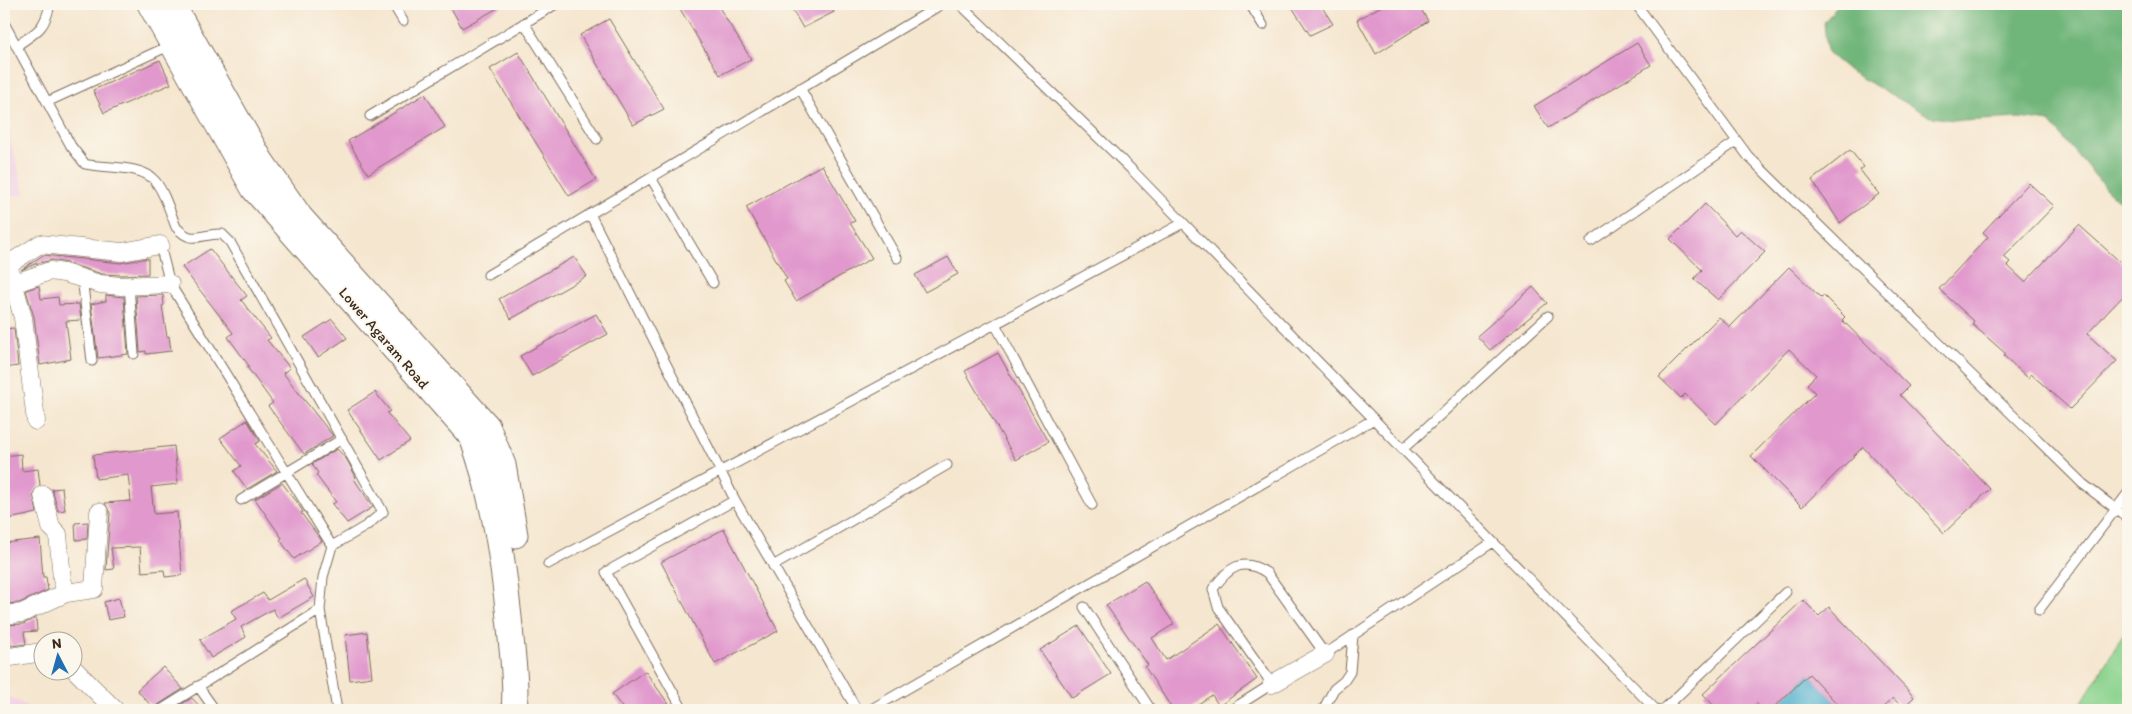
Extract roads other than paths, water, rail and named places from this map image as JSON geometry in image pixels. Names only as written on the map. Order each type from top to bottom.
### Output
[{"type":"main road","name":"Lower Agaram Road","points":[[150,4],[254,189],[472,438],[485,473],[493,504],[506,586],[512,648],[523,708]]},
{"type":"main road","name":"Lower Agaram Road","points":[[172,4],[261,161],[300,217],[487,426],[503,465],[510,498],[526,632],[523,708]]},
{"type":"street","points":[[36,421],[22,318],[9,286],[5,266],[40,244],[122,252],[160,245]]},
{"type":"street","points":[[9,286],[50,271],[82,277],[100,284],[170,284]]},
{"type":"street","points":[[44,494],[51,527],[58,534],[62,579],[66,592]]},
{"type":"street","points":[[4,615],[22,613],[66,592],[94,589],[99,512]]},
{"type":"street","points":[[4,658],[32,654]]},
{"type":"street","points":[[1272,684],[1325,654]]},
{"type":"street","points":[[82,677],[115,710]]},
{"type":"lane","points":[[16,46],[37,33],[46,20],[50,4]]},
{"type":"lane","points":[[393,4],[403,21]]},
{"type":"lane","points":[[370,116],[556,4]]},
{"type":"lane","points":[[488,275],[942,4]]},
{"type":"lane","points":[[960,4],[1133,171],[1656,710]]},
{"type":"lane","points":[[1250,4],[1263,25]]},
{"type":"lane","points":[[1636,4],[1737,141],[1766,175],[1816,221],[2083,484],[2128,518]]},
{"type":"lane","points":[[4,23],[71,146],[85,164],[136,170],[150,175],[157,182],[176,227],[186,237],[195,238],[218,234],[226,237],[383,512],[366,526],[332,546],[323,577],[320,610],[337,710]]},
{"type":"lane","points":[[524,23],[597,139]]},
{"type":"lane","points":[[47,102],[173,44]]},
{"type":"lane","points":[[800,88],[897,258]]},
{"type":"lane","points":[[1591,241],[1737,141]]},
{"type":"lane","points":[[651,178],[713,283]]},
{"type":"lane","points":[[590,214],[735,500],[858,710]]},
{"type":"lane","points":[[548,564],[1183,223]]},
{"type":"lane","points":[[160,245],[170,284],[332,546]]},
{"type":"lane","points":[[82,277],[92,360]]},
{"type":"lane","points":[[128,285],[134,354]]},
{"type":"lane","points":[[1403,449],[1548,316]]},
{"type":"lane","points":[[996,324],[1092,505]]},
{"type":"lane","points":[[870,710],[1374,419]]},
{"type":"lane","points":[[241,500],[342,438]]},
{"type":"lane","points":[[773,566],[947,465]]},
{"type":"lane","points":[[2039,610],[2128,493]]},
{"type":"lane","points":[[683,710],[606,572],[735,500]]},
{"type":"lane","points":[[1232,710],[1272,684],[1218,607],[1213,589],[1224,574],[1232,568],[1245,564],[1258,567],[1267,573],[1325,654],[1493,542]]},
{"type":"lane","points":[[1663,710],[1786,592]]},
{"type":"lane","points":[[1084,607],[1152,710]]},
{"type":"lane","points":[[162,710],[320,610]]},
{"type":"lane","points":[[1323,710],[1334,689],[1344,681],[1350,672],[1353,635]]},
{"type":"lane","points":[[198,686],[215,710]]},
{"type":"water","points":[[1809,674],[1843,710],[1774,710],[1773,708]]}]
